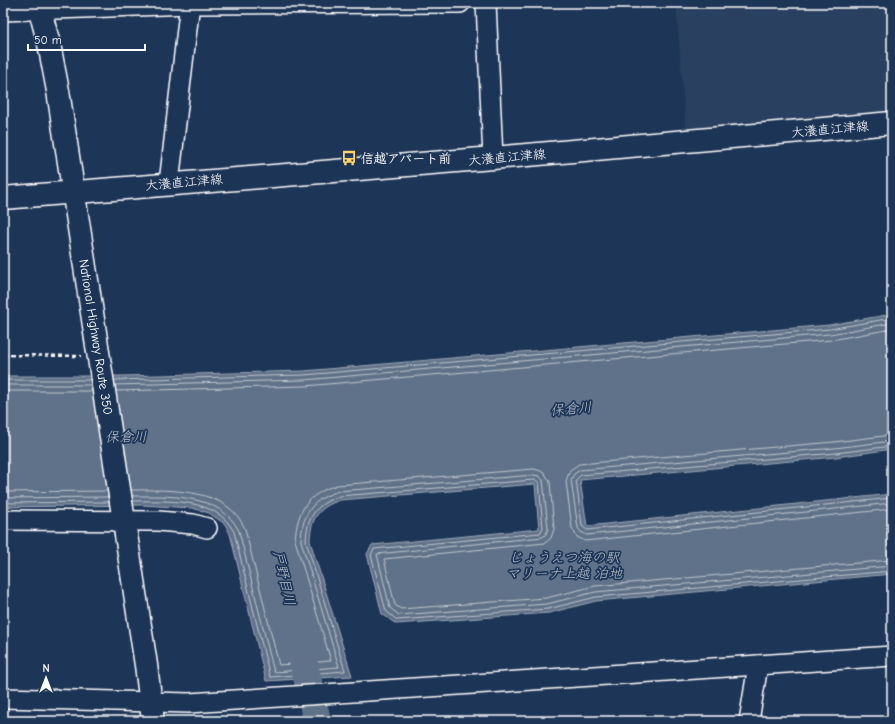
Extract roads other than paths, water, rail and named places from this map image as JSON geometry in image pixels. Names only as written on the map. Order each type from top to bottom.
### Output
[{"type":"main road","name":"National Highway Route 350","points":[[39,6],[49,44],[58,91],[100,359],[152,712]]},
{"type":"main road","name":"大瀁直江津線","points":[[3,198],[74,193],[169,183],[493,158],[892,123]]},
{"type":"street","points":[[3,11],[39,6],[460,3]]},
{"type":"street","points":[[486,3],[493,158]]},
{"type":"street","points":[[169,183],[190,4]]},
{"type":"street","points":[[3,520],[123,516],[186,523],[206,528]]},
{"type":"street","points":[[3,698],[152,712],[189,703],[254,698],[892,656]]},
{"type":"street","points":[[749,721],[758,665]]},
{"type":"water","points":[[892,314],[892,449],[836,457],[580,480],[587,526],[892,494],[892,574],[596,601],[549,613],[396,624],[382,614],[367,554],[372,545],[539,529],[535,484],[340,500],[321,510],[317,515],[312,526],[310,541],[352,676],[266,681],[230,534],[225,524],[209,513],[192,508],[142,505],[3,507],[3,376],[122,376],[304,371],[829,325]]},
{"type":"waterway","name":"戸野目川","points":[[299,642],[317,721]]},
{"type":"place","name":"信越アパート前","points":[[349,158]]},
{"type":"water label","name":"保倉川","points":[[571,409]]},
{"type":"water label","name":"保倉川","points":[[126,437]]},
{"type":"water label","name":"じょうえつ海の駅 マリーナ上越 泊地","points":[[564,566]]}]
